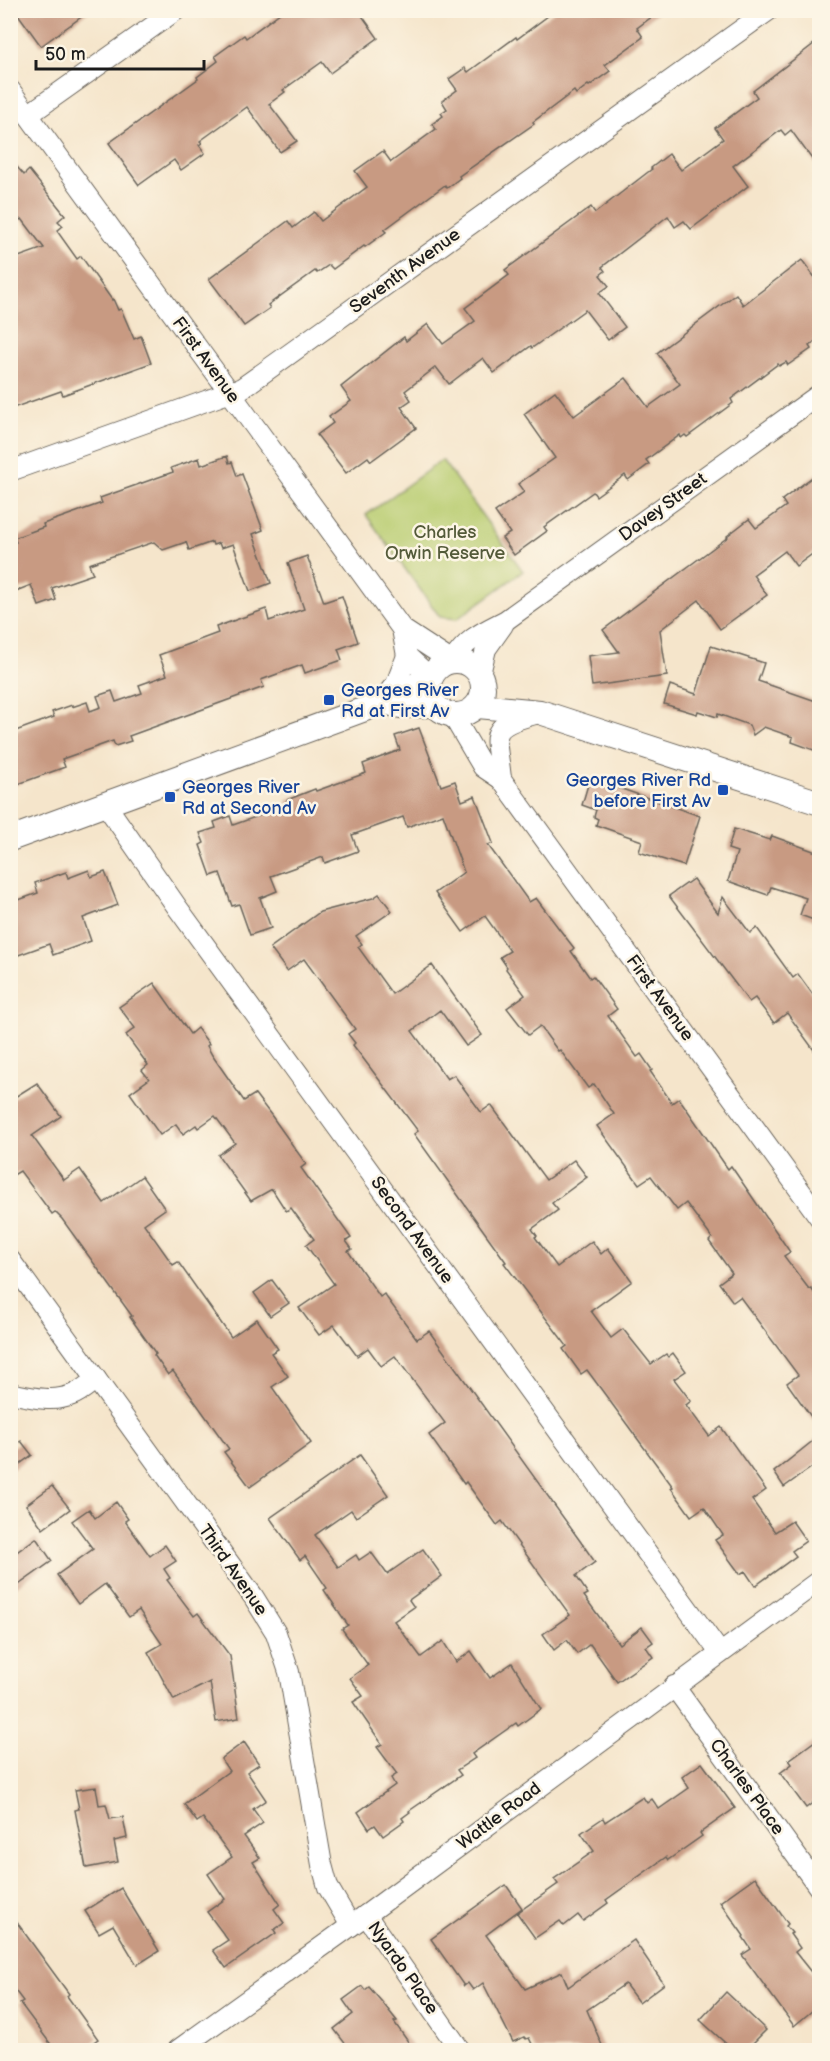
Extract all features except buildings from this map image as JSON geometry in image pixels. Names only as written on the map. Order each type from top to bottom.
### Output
[{"type":"street","points":[[28,115],[176,10]]},
{"type":"street","name":"Seventh Avenue","points":[[10,471],[242,388],[769,10]]},
{"type":"street","name":"First Avenue","points":[[12,96],[402,629],[452,661]]},
{"type":"street","name":"Davey Street","points":[[452,661],[472,638],[506,620],[819,394]]},
{"type":"street","name":"Davey Street","points":[[480,689],[486,649],[506,620]]},
{"type":"street","name":"First Avenue","points":[[402,629],[407,656],[437,696],[483,767],[501,779],[819,1218]]},
{"type":"street","points":[[10,838],[106,805],[389,696],[407,656]]},
{"type":"street","points":[[437,696],[439,667],[452,661],[471,665],[480,689]]},
{"type":"street","points":[[437,696],[462,716],[480,689]]},
{"type":"street","points":[[480,689],[526,698],[540,712],[819,803]]},
{"type":"street","points":[[389,696],[401,706],[437,696]]},
{"type":"street","name":"First Avenue","points":[[501,779],[496,741],[498,733],[511,720],[540,712]]},
{"type":"street","name":"Second Avenue","points":[[106,805],[184,917],[720,1653]]},
{"type":"street","name":"Third Avenue","points":[[10,1260],[253,1596],[276,1633],[290,1672],[322,1865],[328,1887],[358,1921]]},
{"type":"street","points":[[10,1394],[47,1399],[61,1398],[73,1395],[96,1379]]},
{"type":"street","name":"Wattle Road","points":[[178,2050],[358,1921],[819,1580]]},
{"type":"street","name":"Charles Place","points":[[674,1686],[819,1889]]},
{"type":"street","name":"Nyardo Place","points":[[358,1921],[460,2050]]},
{"type":"green space","name":"Charles Orwin Reserve","points":[[442,460],[523,571],[457,619],[440,617],[366,515]]},
{"type":"place","name":"Georges River Rd at First Av","points":[[329,700]]},
{"type":"place","name":"Georges River Rd before First Av","points":[[723,790]]},
{"type":"place","name":"Georges River Rd at Second Av","points":[[170,797]]}]
